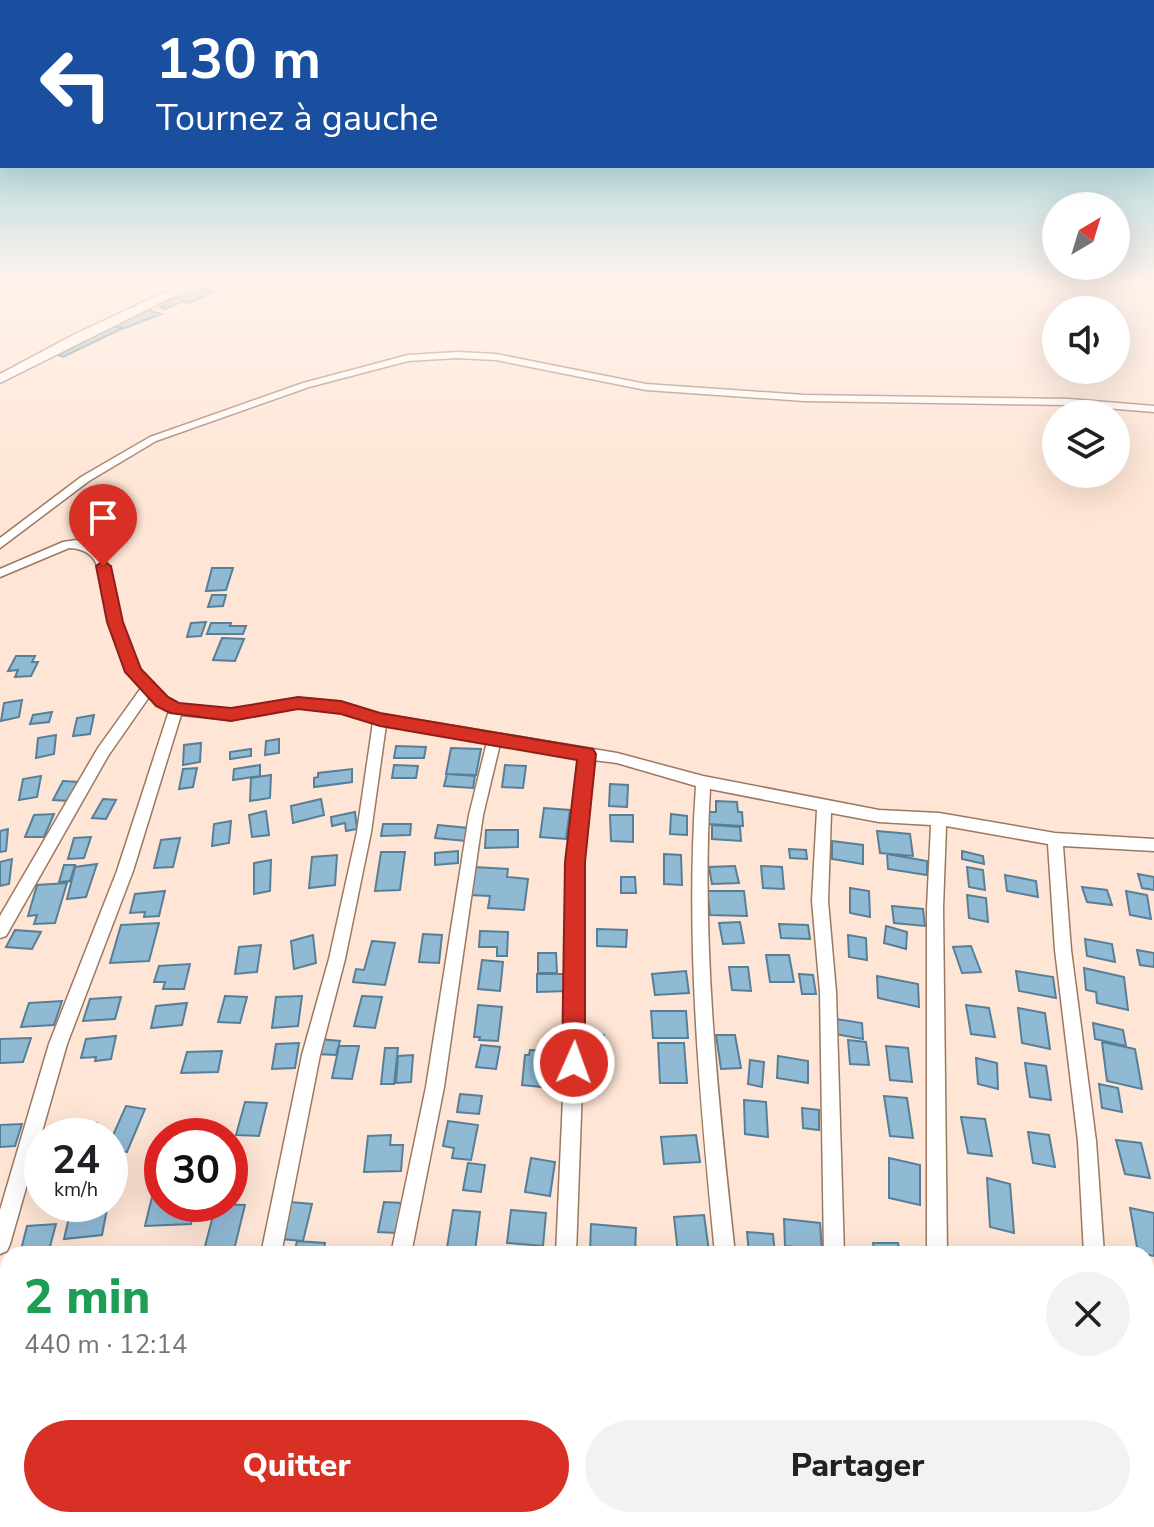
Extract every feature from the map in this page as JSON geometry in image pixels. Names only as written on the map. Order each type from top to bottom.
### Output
[{"type":"main road","points":[[0,379],[54,350]]},
{"type":"street","points":[[0,544],[85,479],[153,439],[294,388],[408,358],[457,355],[496,357],[606,381],[662,389],[804,398],[1069,402],[1154,409]]},
{"type":"street","points":[[0,573],[67,545],[76,544],[95,553],[107,579],[115,622],[126,657],[148,689],[176,709],[231,715],[298,703],[341,707],[380,719],[617,758],[703,782],[824,807],[879,816],[939,819],[1055,839],[1154,845]]},
{"type":"street","points":[[0,931],[103,752],[148,689]]},
{"type":"street","points":[[0,1244],[58,1044],[125,871],[176,709]]},
{"type":"street","points":[[273,1246],[311,1055],[337,959],[364,832],[380,719]]},
{"type":"street","points":[[403,1246],[435,1087],[476,815],[495,737]]},
{"type":"street","points":[[566,1246],[575,1031],[575,862],[587,754]]},
{"type":"street","points":[[703,782],[697,860],[698,933],[707,1078],[724,1246]]},
{"type":"street","points":[[824,807],[820,901],[828,992],[834,1246]]},
{"type":"street","points":[[937,1246],[935,908],[939,819]]},
{"type":"street","points":[[1055,839],[1063,950],[1087,1141],[1094,1246]]},
{"type":"building","points":[[67,350],[77,350],[63,357],[58,355]]},
{"type":"building","points":[[212,568],[233,568],[226,590],[206,591]]},
{"type":"building","points":[[212,595],[226,595],[223,606],[208,607]]},
{"type":"building","points":[[206,622],[201,636],[187,637],[191,623]]},
{"type":"building","points":[[211,623],[246,626],[243,634],[207,634]]},
{"type":"building","points":[[222,638],[244,639],[235,661],[213,660]]},
{"type":"building","points":[[16,656],[35,656],[32,662],[38,662],[31,676],[15,677],[18,670],[8,671]]},
{"type":"building","points":[[22,700],[19,717],[1,721],[4,703]]},
{"type":"building","points":[[52,712],[49,722],[30,724],[33,715]]},
{"type":"building","points":[[94,715],[90,734],[73,736],[77,718]]},
{"type":"building","points":[[56,735],[54,754],[36,758],[38,738]]},
{"type":"building","points":[[279,739],[279,753],[265,755],[266,741]]},
{"type":"building","points":[[201,743],[200,762],[183,765],[184,745]]},
{"type":"building","points":[[396,746],[426,747],[424,758],[394,758]]},
{"type":"building","points":[[451,748],[481,749],[476,775],[446,774]]},
{"type":"building","points":[[251,749],[251,756],[230,759],[230,752]]},
{"type":"building","points":[[260,765],[260,776],[233,780],[234,769]]},
{"type":"building","points":[[394,765],[418,766],[416,778],[392,778]]},
{"type":"building","points":[[505,765],[526,766],[523,788],[502,787]]},
{"type":"building","points":[[197,768],[193,787],[179,789],[183,769]]},
{"type":"building","points":[[352,769],[352,782],[314,787],[314,778],[318,777],[318,773]]},
{"type":"building","points":[[447,774],[475,776],[473,788],[444,786]]},
{"type":"building","points":[[271,775],[270,798],[250,801],[251,778]]},
{"type":"building","points":[[41,776],[37,797],[19,800],[23,779]]},
{"type":"building","points":[[63,781],[79,782],[70,801],[53,800]]},
{"type":"building","points":[[610,784],[628,785],[627,807],[609,806]]},
{"type":"building","points":[[103,799],[116,800],[106,819],[92,818]]},
{"type":"building","points":[[321,799],[324,815],[293,823],[291,806]]},
{"type":"building","points":[[716,801],[737,802],[738,812],[742,812],[743,826],[708,824],[708,812],[716,812]]},
{"type":"building","points":[[544,808],[570,810],[566,839],[540,837]]},
{"type":"building","points":[[266,811],[269,835],[252,837],[249,815]]},
{"type":"building","points":[[355,812],[357,829],[346,831],[345,823],[332,826],[331,817]]},
{"type":"building","points":[[54,814],[44,837],[25,837],[34,815]]},
{"type":"building","points":[[671,814],[687,816],[687,835],[670,834]]},
{"type":"building","points":[[610,815],[633,815],[633,842],[611,841]]},
{"type":"building","points":[[231,821],[229,843],[212,846],[214,824]]},
{"type":"building","points":[[383,824],[411,824],[410,835],[381,836]]},
{"type":"building","points":[[438,825],[468,828],[466,841],[435,838]]},
{"type":"building","points":[[712,825],[740,827],[741,841],[712,839]]},
{"type":"building","points":[[8,829],[6,851],[0,852],[0,831]]},
{"type":"building","points":[[486,830],[518,830],[518,847],[485,848]]},
{"type":"building","points":[[877,831],[910,834],[913,856],[880,853]]},
{"type":"building","points":[[91,837],[84,858],[68,859],[74,838]]},
{"type":"building","points":[[180,838],[173,867],[154,868],[161,840]]},
{"type":"building","points":[[832,841],[863,845],[863,864],[832,859]]},
{"type":"building","points":[[789,849],[806,850],[807,859],[790,858]]},
{"type":"building","points":[[458,851],[458,863],[435,865],[435,853]]},
{"type":"building","points":[[962,851],[983,856],[984,864],[962,859]]},
{"type":"building","points":[[381,852],[405,852],[400,890],[375,891]]},
{"type":"building","points":[[664,854],[681,855],[682,885],[664,884]]},
{"type":"building","points":[[887,854],[927,861],[927,875],[888,869]]},
{"type":"building","points":[[337,855],[335,885],[309,888],[312,857]]},
{"type":"building","points":[[12,859],[9,884],[0,886],[0,862]]},
{"type":"building","points":[[271,860],[270,891],[254,894],[254,863]]},
{"type":"building","points":[[97,864],[86,897],[67,899],[75,867]]},
{"type":"building","points":[[64,865],[75,865],[70,881],[59,882]]},
{"type":"building","points":[[735,866],[739,883],[712,884],[709,867]]},
{"type":"building","points":[[761,866],[782,867],[784,889],[763,888]]},
{"type":"building","points":[[474,867],[508,869],[507,877],[528,879],[524,910],[488,908],[490,896],[470,895]]},
{"type":"building","points":[[967,867],[983,870],[985,890],[969,887]]},
{"type":"building","points":[[1138,874],[1154,877],[1154,890],[1142,888]]},
{"type":"building","points":[[1005,875],[1036,881],[1038,897],[1007,891]]},
{"type":"building","points":[[621,877],[635,877],[636,893],[621,893]]},
{"type":"building","points":[[67,883],[55,923],[34,924],[37,915],[28,916],[37,885]]},
{"type":"building","points":[[1082,887],[1107,890],[1112,905],[1087,902]]},
{"type":"building","points":[[850,888],[869,891],[870,917],[850,913]]},
{"type":"building","points":[[165,891],[159,916],[144,917],[145,912],[130,913],[135,894]]},
{"type":"building","points":[[707,891],[744,891],[747,916],[710,915]]},
{"type":"building","points":[[1126,891],[1147,895],[1151,919],[1130,915]]},
{"type":"building","points":[[967,895],[986,898],[988,922],[969,918]]},
{"type":"building","points":[[892,906],[923,909],[925,926],[894,923]]},
{"type":"building","points":[[740,922],[744,943],[723,944],[719,923]]},
{"type":"building","points":[[159,923],[149,961],[110,963],[121,925]]},
{"type":"building","points":[[779,924],[808,925],[810,939],[781,938]]},
{"type":"building","points":[[886,926],[907,932],[906,949],[884,943]]},
{"type":"building","points":[[597,929],[627,930],[626,947],[597,946]]},
{"type":"building","points":[[15,930],[41,932],[32,949],[6,947]]},
{"type":"building","points":[[480,931],[508,932],[507,956],[497,956],[497,947],[479,947]]},
{"type":"building","points":[[423,934],[442,935],[439,963],[419,962]]},
{"type":"building","points":[[313,935],[316,963],[294,969],[291,941]]},
{"type":"building","points":[[848,935],[866,938],[867,960],[849,957]]},
{"type":"building","points":[[1085,939],[1112,944],[1115,962],[1087,956]]},
{"type":"building","points":[[372,941],[395,943],[385,985],[353,982],[356,969],[364,970]]},
{"type":"building","points":[[261,945],[257,972],[235,974],[239,947]]},
{"type":"building","points":[[971,946],[981,972],[962,973],[953,947]]},
{"type":"building","points":[[1137,950],[1154,953],[1154,967],[1140,965]]},
{"type":"building","points":[[538,953],[556,953],[557,973],[538,973]]},
{"type":"building","points":[[766,955],[789,955],[794,982],[770,982]]},
{"type":"building","points":[[482,960],[503,962],[500,991],[478,989]]},
{"type":"building","points":[[190,964],[184,989],[163,989],[165,982],[154,982],[159,966]]},
{"type":"building","points":[[729,967],[748,967],[751,991],[732,990]]},
{"type":"building","points":[[1084,968],[1124,977],[1128,1010],[1097,1003],[1096,992],[1086,990]]},
{"type":"building","points":[[686,971],[689,993],[655,995],[652,974]]},
{"type":"building","points":[[1016,971],[1053,977],[1056,998],[1019,991]]},
{"type":"building","points":[[537,974],[568,974],[568,991],[537,992]]},
{"type":"building","points":[[799,974],[813,975],[816,994],[802,994]]},
{"type":"building","points":[[877,976],[918,984],[919,1007],[878,998]]},
{"type":"building","points":[[225,996],[247,997],[240,1023],[218,1022]]},
{"type":"building","points":[[302,996],[298,1026],[272,1028],[276,997]]},
{"type":"building","points":[[362,996],[382,997],[375,1028],[354,1026]]},
{"type":"building","points":[[121,997],[115,1019],[83,1021],[90,999]]},
{"type":"building","points":[[62,1001],[54,1025],[21,1027],[29,1003]]},
{"type":"building","points":[[187,1003],[182,1025],[151,1028],[156,1006]]},
{"type":"building","points":[[478,1005],[502,1007],[498,1041],[474,1037]]},
{"type":"building","points":[[966,1005],[989,1008],[995,1037],[971,1034]]},
{"type":"building","points":[[1018,1008],[1045,1013],[1050,1049],[1022,1043]]},
{"type":"building","points":[[651,1011],[686,1011],[688,1038],[653,1038]]},
{"type":"building","points":[[836,1019],[862,1023],[863,1039],[835,1034]]},
{"type":"building","points":[[1093,1023],[1123,1030],[1126,1046],[1095,1039]]},
{"type":"building","points":[[592,1035],[604,1035],[605,1054],[593,1055]]},
{"type":"building","points":[[716,1035],[735,1035],[741,1068],[721,1069]]},
{"type":"building","points":[[116,1036],[111,1059],[95,1061],[96,1057],[81,1058],[86,1039]]},
{"type":"building","points":[[31,1038],[23,1062],[0,1063],[0,1039]]},
{"type":"building","points":[[319,1039],[340,1041],[336,1055],[316,1054]]},
{"type":"building","points":[[848,1040],[866,1042],[869,1065],[850,1064]]},
{"type":"building","points":[[1102,1042],[1135,1049],[1142,1089],[1107,1081]]},
{"type":"building","points":[[299,1043],[295,1068],[272,1069],[276,1044]]},
{"type":"building","points":[[658,1043],[684,1043],[687,1083],[660,1083]]},
{"type":"building","points":[[481,1045],[500,1047],[496,1069],[476,1067]]},
{"type":"building","points":[[339,1046],[359,1046],[352,1079],[332,1078]]},
{"type":"building","points":[[886,1046],[908,1048],[912,1082],[890,1080]]},
{"type":"building","points":[[385,1048],[398,1048],[394,1084],[381,1084]]},
{"type":"building","points":[[530,1050],[545,1051],[541,1087],[522,1085],[525,1055],[529,1055]]},
{"type":"building","points":[[222,1051],[218,1072],[181,1073],[187,1052]]},
{"type":"building","points":[[413,1055],[411,1082],[396,1083],[398,1056]]},
{"type":"building","points":[[778,1056],[808,1061],[808,1083],[777,1078]]},
{"type":"building","points":[[976,1058],[997,1063],[998,1089],[978,1084]]},
{"type":"building","points":[[594,1059],[606,1059],[606,1075],[594,1074]]},
{"type":"building","points":[[750,1060],[764,1062],[762,1087],[748,1084]]},
{"type":"building","points":[[1025,1063],[1046,1066],[1051,1100],[1030,1097]]},
{"type":"building","points":[[1099,1084],[1118,1088],[1122,1112],[1102,1108]]},
{"type":"building","points":[[460,1094],[482,1096],[479,1114],[457,1112]]},
{"type":"building","points":[[884,1096],[907,1098],[913,1138],[890,1136]]},
{"type":"building","points":[[744,1100],[766,1102],[768,1137],[745,1134]]},
{"type":"building","points":[[245,1102],[267,1103],[259,1136],[248,1136],[248,1118],[241,1118]]},
{"type":"building","points":[[126,1106],[145,1109],[128,1150],[128,1118],[121,1118]]},
{"type":"building","points":[[802,1108],[819,1110],[819,1130],[803,1128]]},
{"type":"building","points":[[961,1117],[985,1119],[992,1156],[968,1153]]},
{"type":"building","points":[[448,1121],[478,1125],[471,1160],[452,1158],[454,1148],[443,1146]]},
{"type":"building","points":[[22,1124],[15,1146],[0,1147],[0,1125]]},
{"type":"building","points":[[1028,1132],[1049,1135],[1055,1167],[1033,1163]]},
{"type":"building","points":[[391,1135],[390,1145],[403,1145],[401,1171],[364,1172],[368,1136]]},
{"type":"building","points":[[696,1135],[700,1162],[664,1164],[661,1137]]},
{"type":"building","points":[[1116,1140],[1141,1143],[1150,1178],[1125,1174]]},
{"type":"building","points":[[531,1158],[555,1162],[550,1196],[525,1192]]},
{"type":"building","points":[[889,1158],[920,1165],[920,1205],[889,1198]]},
{"type":"building","points":[[468,1163],[485,1165],[481,1192],[463,1190]]},
{"type":"building","points":[[987,1178],[1010,1184],[1014,1233],[990,1227]]},
{"type":"building","points":[[290,1202],[312,1204],[303,1241],[281,1239]]},
{"type":"building","points":[[384,1202],[402,1203],[397,1233],[378,1232]]},
{"type":"building","points":[[1130,1208],[1154,1213],[1154,1246],[1137,1246]]},
{"type":"building","points":[[453,1210],[480,1212],[476,1246],[447,1246]]},
{"type":"building","points":[[511,1210],[546,1213],[543,1246],[507,1243]]},
{"type":"building","points":[[704,1215],[708,1246],[677,1246],[674,1217]]},
{"type":"building","points":[[784,1219],[820,1223],[822,1246],[785,1246]]},
{"type":"building","points":[[68,1222],[104,1222],[102,1235],[64,1239]]},
{"type":"building","points":[[146,1222],[191,1222],[191,1224],[145,1226]]},
{"type":"building","points":[[211,1222],[241,1222],[235,1246],[205,1246]]},
{"type":"building","points":[[56,1224],[50,1246],[22,1246],[27,1226]]},
{"type":"building","points":[[591,1224],[636,1228],[635,1246],[590,1246]]},
{"type":"building","points":[[747,1232],[773,1234],[774,1246],[748,1246]]},
{"type":"building","points":[[297,1241],[325,1243],[324,1246],[296,1246]]},
{"type":"building","points":[[873,1243],[898,1243],[899,1246],[874,1246]]},
{"type":"route","points":[[103,566],[126,657],[148,689],[162,702],[176,709],[231,715],[298,703],[341,707],[380,719],[587,754],[575,862],[574,1063]]}]
